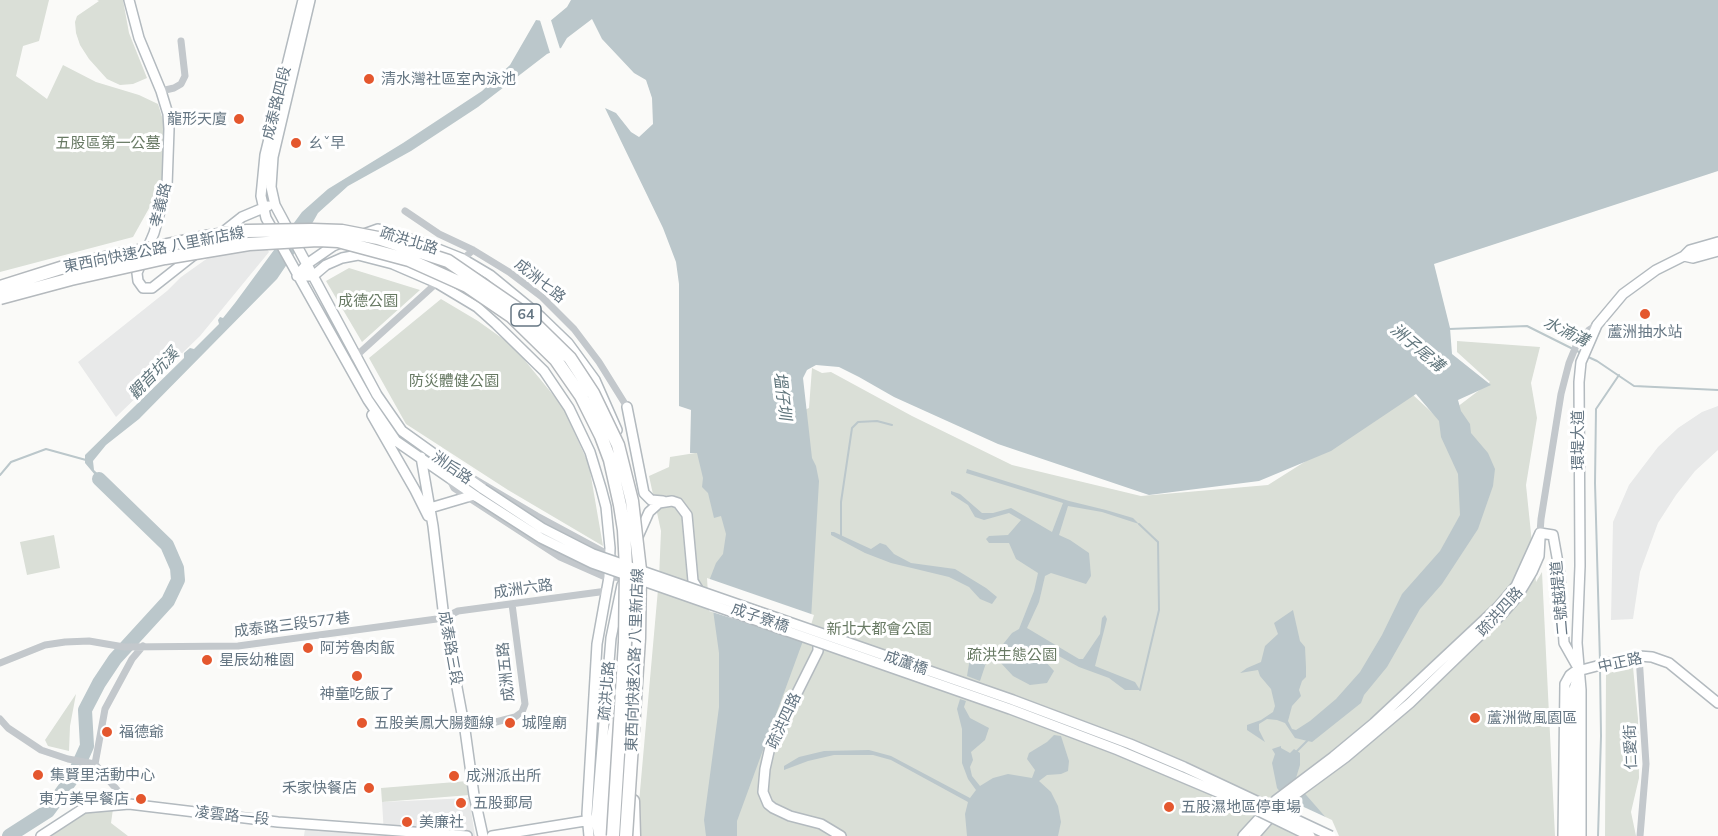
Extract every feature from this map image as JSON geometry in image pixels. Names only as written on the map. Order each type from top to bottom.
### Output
[{"type":"highway","name":"東西向快速公路 八里新店線","points":[[0,287],[67,266],[247,231],[342,231],[378,238],[448,261],[525,314],[570,358],[593,393],[618,445],[632,501],[640,570],[639,638],[626,836]]},
{"type":"highway","name":"東西向快速公路 八里新店線","points":[[0,298],[165,258],[249,244],[318,240],[338,241],[409,260],[474,291],[511,316],[556,360],[581,396],[610,460],[624,530],[625,642],[613,836]]},
{"type":"highway","points":[[600,836],[610,749],[620,707]]},
{"type":"highway","points":[[632,753],[634,836]]},
{"type":"street","name":"孝義路","points":[[129,0],[139,38],[168,114],[167,186],[154,233],[137,273],[138,281],[143,288],[153,288],[242,217],[263,207],[275,205]]},
{"type":"street","name":"成泰路四段","points":[[263,207],[261,196],[265,155],[303,0]]},
{"type":"street","name":"成泰路四段","points":[[275,205],[271,187],[273,157],[310,0]]},
{"type":"street","points":[[161,92],[181,84],[185,76],[181,41]]},
{"type":"street","points":[[275,205],[376,395],[402,431],[421,446]]},
{"type":"street","points":[[263,207],[266,218],[292,267],[368,400],[396,441],[421,459]]},
{"type":"street","name":"成洲七路","points":[[405,211],[439,234],[473,250],[509,272],[542,297],[574,329],[627,407]]},
{"type":"street","name":"疏洪北路","points":[[297,276],[305,260],[333,246],[378,229],[428,245],[490,275],[541,316],[568,343],[594,380],[621,440],[635,518],[611,638],[588,836]]},
{"type":"street","name":"環堤大道","points":[[1581,836],[1577,643],[1580,566],[1578,439],[1581,362],[1596,329],[1609,308],[1638,282],[1669,262],[1684,256],[1690,250],[1718,242]]},
{"type":"street","points":[[355,357],[473,250]]},
{"type":"street","name":"環堤大道","points":[[1684,256],[1693,258],[1718,250]]},
{"type":"street","name":"疏洪北路","points":[[313,276],[327,265],[342,258],[358,255],[393,264],[437,283],[477,307],[512,339],[544,371],[569,408],[590,452],[601,488],[606,507],[610,556],[607,591],[597,644],[591,820],[600,836]]},
{"type":"street","points":[[297,276],[313,276]]},
{"type":"street","points":[[1540,533],[1561,394],[1569,363],[1576,346],[1589,330],[1596,329]]},
{"type":"street","points":[[352,373],[365,402],[416,490],[433,526]]},
{"type":"street","points":[[627,407],[644,493],[651,500],[665,501]]},
{"type":"street","name":"成泰路三段","points":[[421,446],[444,618],[483,836]]},
{"type":"street","name":"洲后路","points":[[421,446],[475,495]]},
{"type":"street","name":"洲后路","points":[[421,459],[452,474]]},
{"type":"street","points":[[623,578],[609,577],[589,571],[560,557],[475,495],[454,488],[452,474],[474,477],[610,556],[627,561],[645,518],[654,507],[665,501]]},
{"type":"street","points":[[430,508],[475,495]]},
{"type":"street","name":"成蘆橋","points":[[475,495],[541,538],[592,563],[1000,706],[1118,750],[1234,799],[1310,836]]},
{"type":"street","name":"成蘆橋","points":[[475,495],[593,554],[1013,700],[1119,740],[1184,766],[1331,836]]},
{"type":"street","name":"成子寮橋","points":[[665,501],[678,503],[684,510],[688,521],[693,581],[698,590],[709,600],[812,636]]},
{"type":"street","name":"二號越提道","points":[[1540,533],[1553,535],[1560,574],[1564,643],[1579,671]]},
{"type":"street","name":"疏洪四路","points":[[1279,802],[1346,757],[1410,703],[1503,613],[1517,597],[1532,572],[1539,555],[1540,533]]},
{"type":"street","name":"成洲六路","points":[[444,618],[458,611],[607,591]]},
{"type":"street","name":"成洲五路","points":[[465,730],[515,717],[522,712],[525,704],[512,604]]},
{"type":"street","name":"成泰路三段577巷","points":[[0,663],[45,645],[65,642],[89,641],[124,646],[238,646],[444,618]]},
{"type":"street","name":"疏洪四路","points":[[812,636],[818,642],[818,651],[770,747],[763,792],[768,804],[773,808],[790,816],[821,824],[841,836]]},
{"type":"street","points":[[95,764],[105,709],[132,658],[143,646]]},
{"type":"street","name":"中正路","points":[[1579,671],[1639,656],[1652,657],[1669,663],[1718,703]]},
{"type":"street","name":"仁愛街","points":[[1639,656],[1646,764],[1640,836]]},
{"type":"street","points":[[1563,836],[1564,684],[1570,675],[1579,671]]},
{"type":"street","name":"環堤大道","points":[[1572,836],[1573,692],[1579,671]]},
{"type":"street","points":[[0,719],[8,728],[41,750],[68,759],[95,764],[129,804]]},
{"type":"street","points":[[1243,836],[1279,802]]},
{"type":"street","points":[[1254,836],[1279,802]]},
{"type":"street","name":"凌雲路一段","points":[[41,836],[84,808],[129,804],[278,822],[466,836]]},
{"type":"street","points":[[492,836],[591,820]]},
{"type":"shaded area","points":[[253,226],[269,252],[200,336],[116,417],[78,362],[167,291],[181,277]]},
{"type":"shaded area","points":[[1718,406],[1718,450],[1695,471],[1658,523],[1640,572],[1633,619],[1611,620],[1613,522],[1629,485],[1658,447],[1678,428],[1702,412]]},
{"type":"shaded area","points":[[469,798],[475,836],[304,836],[305,829],[384,834],[382,802]]},
{"type":"green space","name":"五股區第一公墓","points":[[0,0],[49,0],[39,41],[23,46],[16,76],[47,99],[63,65],[96,82],[139,95],[158,104],[164,123],[162,185],[133,237],[0,272]]},
{"type":"green space","points":[[97,0],[123,0],[129,33],[147,78],[133,84],[120,85],[107,79],[80,45],[76,33],[77,16],[99,1]]},
{"type":"green space","name":"成德公園","points":[[349,268],[420,290],[362,342],[326,281]]},
{"type":"green space","name":"防災體健公園","points":[[441,299],[478,321],[513,346],[563,407],[589,465],[603,546],[508,490],[406,424],[369,358]]},
{"type":"green space","name":"疏洪生態公園","points":[[1457,341],[1540,347],[1531,383],[1537,418],[1526,485],[1536,582],[1542,572],[1555,836],[636,836],[659,578],[661,531],[649,476],[669,467],[670,457],[708,451],[809,408],[812,368],[822,373],[831,372],[912,416],[1012,465],[1141,496],[1268,485],[1412,394],[1440,420],[1490,382],[1457,352]]},
{"type":"green space","points":[[54,535],[60,568],[27,575],[20,542]]},
{"type":"green space","points":[[1633,667],[1638,719],[1639,778],[1631,812],[1636,836],[1605,836],[1606,674]]},
{"type":"green space","points":[[76,694],[70,726],[69,751],[48,746],[45,740]]},
{"type":"green space","points":[[468,781],[470,795],[382,802],[381,788]]},
{"type":"green space","points":[[113,809],[111,823],[128,836],[52,836],[80,813]]},
{"type":"water","name":"塭仔圳","points":[[571,0],[1718,0],[1718,171],[1434,264],[1450,328],[1452,354],[1491,385],[1458,400],[1461,411],[1470,424],[1471,433],[1488,453],[1495,469],[1493,486],[1478,529],[1442,584],[1420,609],[1387,667],[1364,695],[1361,703],[1312,742],[1295,738],[1285,723],[1277,720],[1267,719],[1259,724],[1259,730],[1265,742],[1247,730],[1247,725],[1273,712],[1275,706],[1271,689],[1258,670],[1240,673],[1261,662],[1265,646],[1278,634],[1274,623],[1293,610],[1300,641],[1305,647],[1306,667],[1306,677],[1299,690],[1301,696],[1292,706],[1288,721],[1292,729],[1296,730],[1336,699],[1360,672],[1382,635],[1402,594],[1440,551],[1460,515],[1458,474],[1441,437],[1439,421],[1416,394],[1331,451],[1259,481],[1149,495],[998,444],[894,397],[839,367],[816,365],[807,370],[803,378],[812,458],[819,481],[811,619],[737,821],[737,836],[706,836],[704,820],[719,707],[719,653],[709,581],[716,563],[723,554],[726,534],[721,516],[714,518],[708,493],[702,487],[703,478],[697,453],[690,453],[691,410],[679,406],[679,284],[676,262],[663,228],[605,108],[616,113],[631,132],[639,137],[653,124],[652,98],[646,80],[634,73],[602,39],[592,19],[567,38],[561,48],[547,54],[478,107],[411,151],[348,186],[318,213],[277,279],[139,419],[106,445],[93,461],[94,470],[113,488],[111,494],[85,463],[85,455],[184,358],[184,353],[190,348],[194,349],[219,324],[220,317],[223,318],[235,303],[302,212],[328,189],[482,91],[510,65],[536,20],[549,22],[567,7]]},
{"type":"water","points":[[967,469],[1069,501],[1133,518],[1139,524],[1102,512],[1068,506],[1059,535],[1089,553],[1091,576],[1086,584],[1051,573],[1045,576],[1039,602],[1027,628],[1079,659],[1083,659],[1100,634],[1102,618],[1105,615],[1107,619],[1095,666],[1135,682],[1140,690],[1125,690],[1109,678],[1079,667],[1046,649],[1041,650],[1044,660],[1054,671],[1047,683],[1030,685],[1013,676],[1000,662],[1000,648],[1012,633],[1019,629],[1034,591],[1038,573],[1016,559],[1009,543],[989,543],[986,539],[989,536],[1008,535],[1021,520],[1009,513],[984,520],[975,517],[968,505],[951,494],[951,491],[960,494],[982,513],[993,513],[1011,508],[1052,532],[1063,503],[966,473]]},
{"type":"water","points":[[831,532],[871,549],[880,543],[886,545],[894,554],[911,563],[955,569],[997,597],[992,604],[980,599],[969,587],[949,577],[891,563],[865,553],[831,535]]},
{"type":"water","points":[[979,646],[988,647],[990,651],[980,681],[967,676],[970,658]]},
{"type":"water","points":[[960,699],[966,701],[964,707],[970,718],[989,728],[985,740],[971,752],[972,776],[980,786],[993,778],[1008,774],[1032,778],[1035,770],[1027,759],[1029,753],[1054,735],[1061,736],[1069,761],[1068,771],[1047,775],[1039,781],[1051,792],[1058,806],[1061,822],[1058,836],[967,836],[965,814],[968,802],[891,760],[873,755],[834,755],[784,770],[784,766],[799,757],[824,751],[869,750],[891,756],[970,798],[976,790],[968,779],[962,763],[962,729],[957,709]]},
{"type":"water","points":[[1281,746],[1290,753],[1294,749],[1300,753],[1300,765],[1296,778],[1300,788],[1328,820],[1293,808],[1277,788],[1272,763],[1275,754],[1272,749]]},
{"type":"pier","points":[[539,17],[548,19],[550,17],[561,52],[551,56]]},
{"type":"pier","points":[[707,578],[814,615],[806,642],[709,611]]},
{"type":"pier","points":[[1280,796],[1332,820],[1339,836],[1318,836],[1310,822],[1291,810]]},
{"type":"waterway","name":"水湳溝","points":[[1449,329],[1527,326],[1581,353]]},
{"type":"waterway","name":"水湳溝","points":[[1586,356],[1634,386],[1718,390]]},
{"type":"waterway","name":"洲子尾溝","points":[[1600,662],[1595,483],[1596,409],[1619,375]]},
{"type":"waterway","points":[[841,536],[841,502],[852,428],[858,422],[877,421],[892,425]]},
{"type":"waterway","points":[[0,475],[11,462],[46,449],[86,460]]},
{"type":"waterway","name":"觀音坑溪","points":[[9,836],[48,811],[73,777],[87,746],[85,710],[99,683],[115,659],[168,601],[178,580],[177,568],[167,545],[99,479]]},
{"type":"waterway","points":[[1139,524],[1158,542],[1159,610],[1140,690]]},
{"type":"waterway","name":"洲子尾溝","points":[[1598,836],[1601,736],[1600,668]]},
{"type":"waterway","name":"洲子尾溝","points":[[1296,752],[1309,739]]},
{"type":"place","name":"清水灣社區室內泳池","points":[[369,79]]},
{"type":"place","name":"龍形天廈","points":[[239,119]]},
{"type":"place","name":"ㄠˇ早","points":[[296,143]]},
{"type":"place","name":"蘆洲抽水站","points":[[1645,314]]},
{"type":"place","name":"阿芳魯肉飯","points":[[308,648]]},
{"type":"place","name":"星辰幼稚園","points":[[207,660]]},
{"type":"place","name":"神童吃飯了","points":[[357,676]]},
{"type":"place","name":"蘆洲微風園區","points":[[1475,718]]},
{"type":"place","name":"五股美鳳大腸麵線","points":[[362,723]]},
{"type":"place","name":"城隍廟","points":[[510,723]]},
{"type":"place","name":"福德爺","points":[[107,732]]},
{"type":"place","name":"集賢里活動中心","points":[[38,775]]},
{"type":"place","name":"成洲派出所","points":[[454,776]]},
{"type":"place","name":"禾家快餐店","points":[[369,788]]},
{"type":"place","name":"東方美早餐店","points":[[141,799]]},
{"type":"place","name":"五股郵局","points":[[461,803]]},
{"type":"place","name":"五股濕地區停車場","points":[[1169,807]]},
{"type":"place","name":"美廉社","points":[[407,822]]},
{"type":"park label","name":"新北大都會公園","points":[[879,629]]}]
